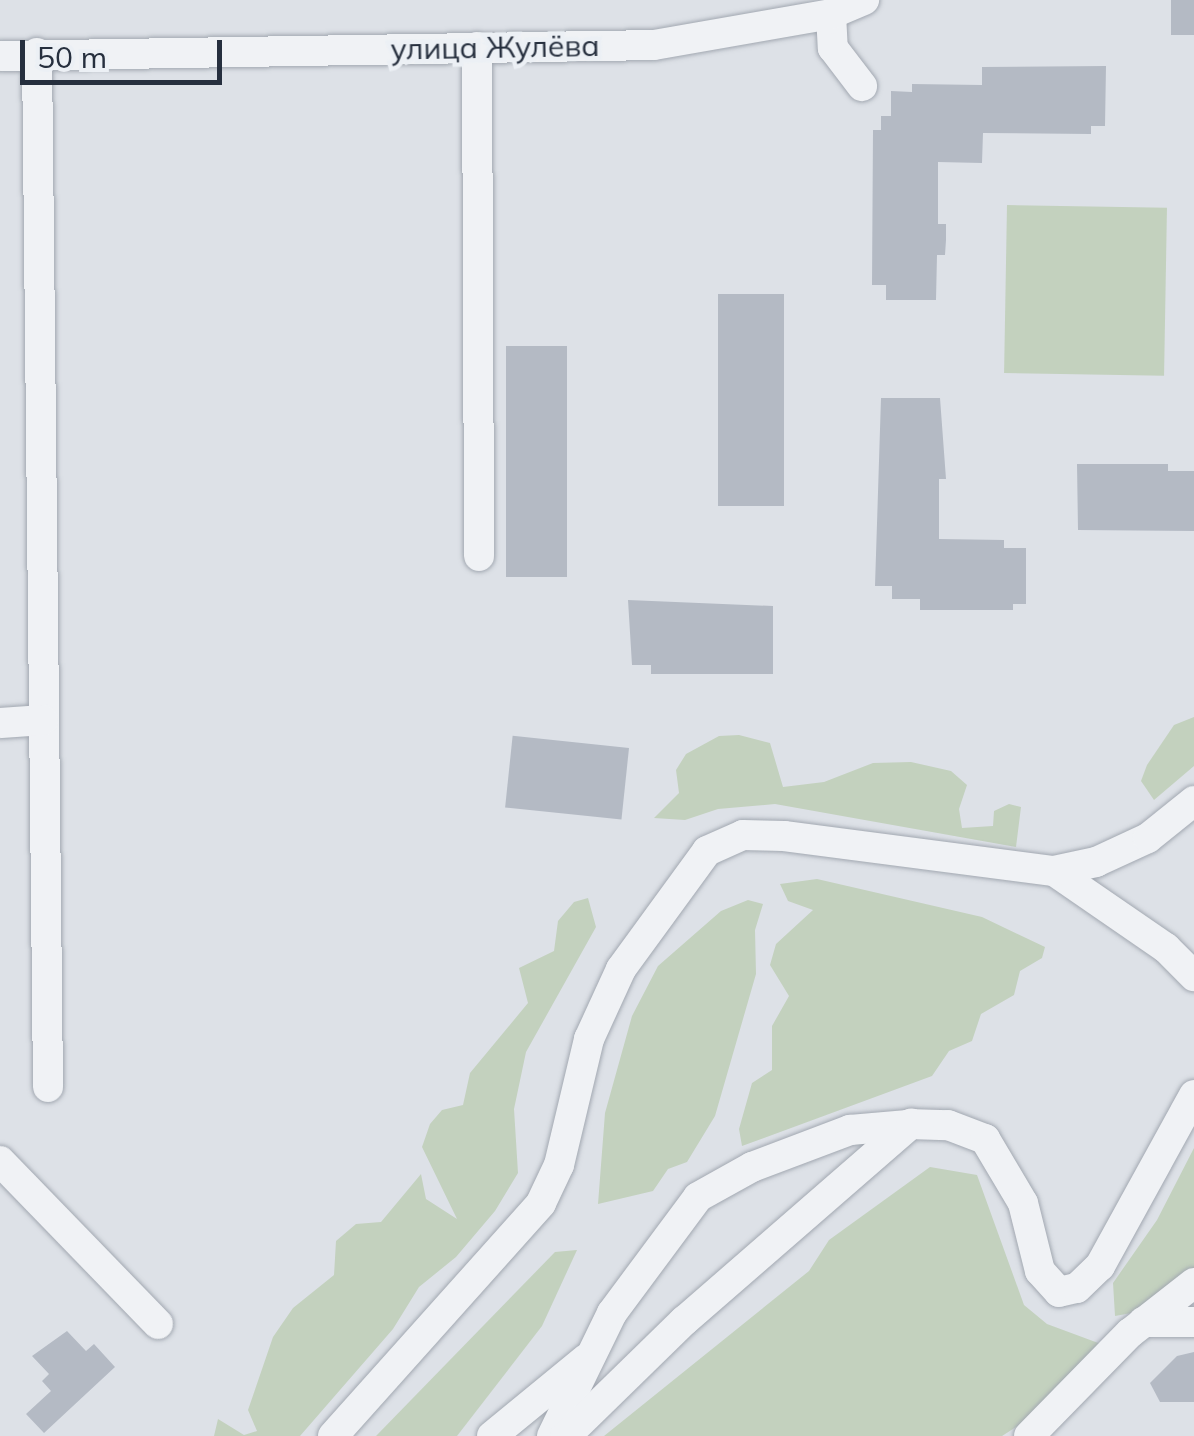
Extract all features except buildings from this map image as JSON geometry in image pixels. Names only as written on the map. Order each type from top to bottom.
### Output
[{"type":"street","name":"улица Жулёва","points":[[0,56],[37,52],[654,44],[830,14],[864,0]]},
{"type":"street","points":[[830,14],[833,48],[862,86]]},
{"type":"street","points":[[478,47],[479,556]]},
{"type":"street","points":[[37,52],[48,1087]]},
{"type":"street","points":[[0,724],[43,720]]},
{"type":"street","points":[[334,1436],[541,1203],[559,1165],[589,1039],[621,969],[707,852],[743,835],[784,836],[1054,871],[1096,862],[1148,838],[1194,801]]},
{"type":"street","points":[[1054,871],[1166,948],[1194,976]]},
{"type":"street","points":[[552,1436],[612,1313],[698,1197],[752,1167],[850,1130],[948,1125],[985,1139],[1023,1203],[1040,1271],[1060,1292],[1077,1288],[1100,1266],[1194,1095]]},
{"type":"street","points":[[566,1436],[684,1321],[911,1124]]},
{"type":"street","points":[[0,1161],[158,1324]]},
{"type":"street","points":[[1029,1436],[1143,1322],[1194,1283]]},
{"type":"street","points":[[1143,1322],[1194,1322]]},
{"type":"street","points":[[492,1436],[592,1355]]},
{"type":"green space","points":[[1007,205],[1167,208],[1164,376],[1004,373]]},
{"type":"green space","points":[[1194,717],[1194,766],[1154,800],[1141,781],[1147,765],[1174,725]]},
{"type":"green space","points":[[739,735],[770,743],[783,787],[824,782],[873,763],[911,762],[951,771],[967,785],[959,809],[962,828],[993,826],[994,811],[1009,804],[1021,807],[1016,847],[775,804],[718,809],[685,820],[654,818],[679,793],[676,770],[686,754],[719,736]]},
{"type":"green space","points":[[817,879],[982,917],[1045,947],[1042,958],[1020,971],[1014,995],[981,1014],[972,1041],[949,1051],[932,1076],[742,1146],[739,1129],[752,1083],[772,1070],[772,1026],[789,996],[770,965],[776,944],[813,910],[788,901],[780,884]]},
{"type":"green space","points":[[588,898],[596,927],[526,1052],[514,1109],[518,1173],[495,1211],[456,1257],[419,1287],[393,1329],[300,1436],[214,1436],[218,1419],[244,1435],[257,1431],[248,1410],[273,1337],[293,1308],[334,1275],[336,1241],[356,1224],[381,1222],[421,1174],[426,1199],[457,1219],[422,1147],[430,1124],[442,1110],[463,1105],[470,1073],[528,1003],[519,968],[554,951],[558,921],[574,902]]},
{"type":"green space","points":[[748,900],[763,904],[755,930],[756,974],[715,1116],[687,1162],[668,1169],[653,1191],[598,1204],[605,1113],[632,1016],[658,966],[721,911]]},
{"type":"green space","points":[[1194,1148],[1194,1287],[1164,1307],[1115,1316],[1113,1283],[1157,1220]]},
{"type":"green space","points":[[930,1167],[977,1175],[1024,1305],[1047,1324],[1109,1347],[1046,1408],[1002,1436],[604,1436],[809,1271],[829,1240]]},
{"type":"green space","points":[[577,1250],[542,1326],[457,1436],[376,1436],[555,1252]]}]
